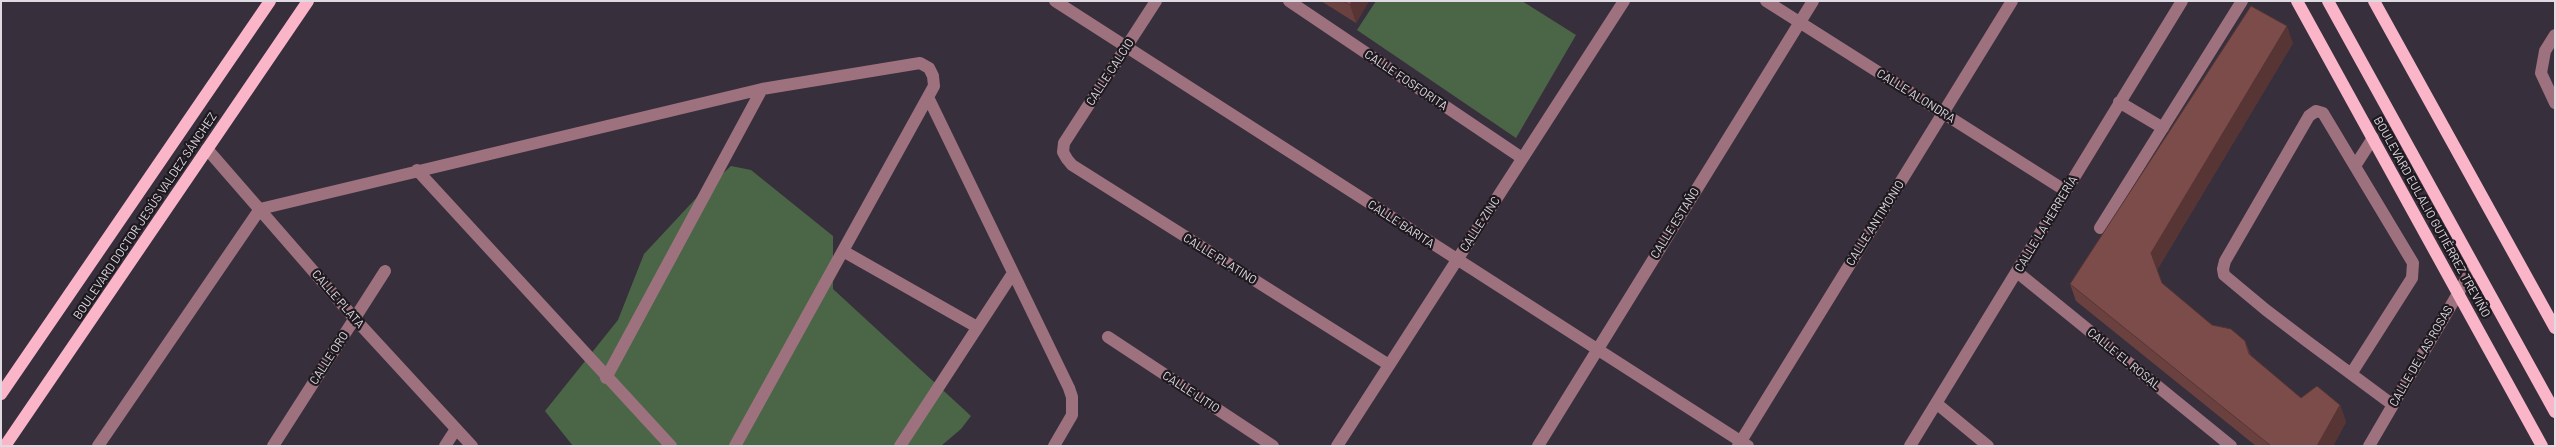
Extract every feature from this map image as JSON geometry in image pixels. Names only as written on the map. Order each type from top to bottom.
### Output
[{"type":"main road","name":"BOULEVARD DOCTOR JESÚS VALDEZ SÁNCHEZ","points":[[1,394],[270,1]]},
{"type":"main road","name":"BOULEVARD DOCTOR JESÚS VALDEZ SÁNCHEZ","points":[[5,446],[308,1]]},
{"type":"main road","name":"BOULEVARD EULALIO GUTIÉRREZ TREVIÑO","points":[[2297,1],[2542,446]]},
{"type":"main road","name":"BOULEVARD EULALIO GUTIÉRREZ TREVIÑO","points":[[2328,1],[2555,412]]},
{"type":"main road","points":[[2374,1],[2555,328]]},
{"type":"street","name":"CALLE BARITA","points":[[1055,1],[1742,444]]},
{"type":"street","name":"CALLE CALCIO","points":[[1064,144],[1156,1]]},
{"type":"street","name":"CALLE FOSFORITA","points":[[1289,1],[1522,158]]},
{"type":"street","name":"CALLE ZINC","points":[[1336,446],[1624,1]]},
{"type":"street","name":"CALLE ALONDRA","points":[[1766,1],[2066,191]]},
{"type":"street","name":"CALLE ESTAÑO","points":[[1538,446],[1813,1]]},
{"type":"street","name":"CALLE ANTIMONIO","points":[[1742,444],[2012,1]]},
{"type":"street","name":"CALLE LA HERRERÍA","points":[[1910,446],[2182,1]]},
{"type":"street","points":[[2100,228],[2242,1]]},
{"type":"street","points":[[2555,35],[2545,52],[2541,72],[2544,83],[2555,103]]},
{"type":"street","points":[[98,446],[260,209],[762,89],[920,63],[929,68],[934,76],[934,86],[735,446]]},
{"type":"street","points":[[606,378],[762,89]]},
{"type":"street","points":[[928,97],[1072,397],[1072,416],[1054,446]]},
{"type":"street","points":[[2119,102],[2163,128]]},
{"type":"street","points":[[2351,374],[2409,284],[2414,271],[2413,263],[2323,113],[2320,111],[2312,112],[2222,269],[2228,280],[2351,374],[2393,405]]},
{"type":"street","points":[[2355,166],[2373,138]]},
{"type":"street","name":"CALLE PLATINO","points":[[1064,144],[1063,152],[1072,165],[1388,365]]},
{"type":"street","name":"CALLE PLATA","points":[[207,149],[355,318],[472,446]]},
{"type":"street","points":[[417,170],[606,378],[671,446]]},
{"type":"street","points":[[843,251],[977,327]]},
{"type":"street","name":"CALLE DE LAS ROSAS","points":[[2369,446],[2474,266]]},
{"type":"street","name":"CALLE ORO","points":[[273,446],[385,271]]},
{"type":"street","name":"CALLE EL ROSAL","points":[[2017,272],[2231,446]]},
{"type":"street","points":[[900,446],[1013,273]]},
{"type":"street","name":"CALLE LITIO","points":[[1108,337],[1273,446]]},
{"type":"street","points":[[1936,403],[1988,446]]},
{"type":"street","points":[[445,446],[456,429]]},
{"type":"green space","points":[[1376,1],[1522,1],[1576,35],[1516,138],[1357,30]]},
{"type":"green space","points":[[731,166],[751,170],[833,236],[833,289],[971,416],[961,429],[941,446],[573,446],[545,411],[618,320],[644,254],[700,194]]},
{"type":"building","points":[[1343,1],[1352,1],[1350,5]]},
{"type":"building","points":[[2251,6],[2287,26],[2151,253],[2162,283],[2212,325],[2231,329],[2245,341],[2249,354],[2301,398],[2317,386],[2340,405],[2317,446],[2271,446],[2070,284]]}]
